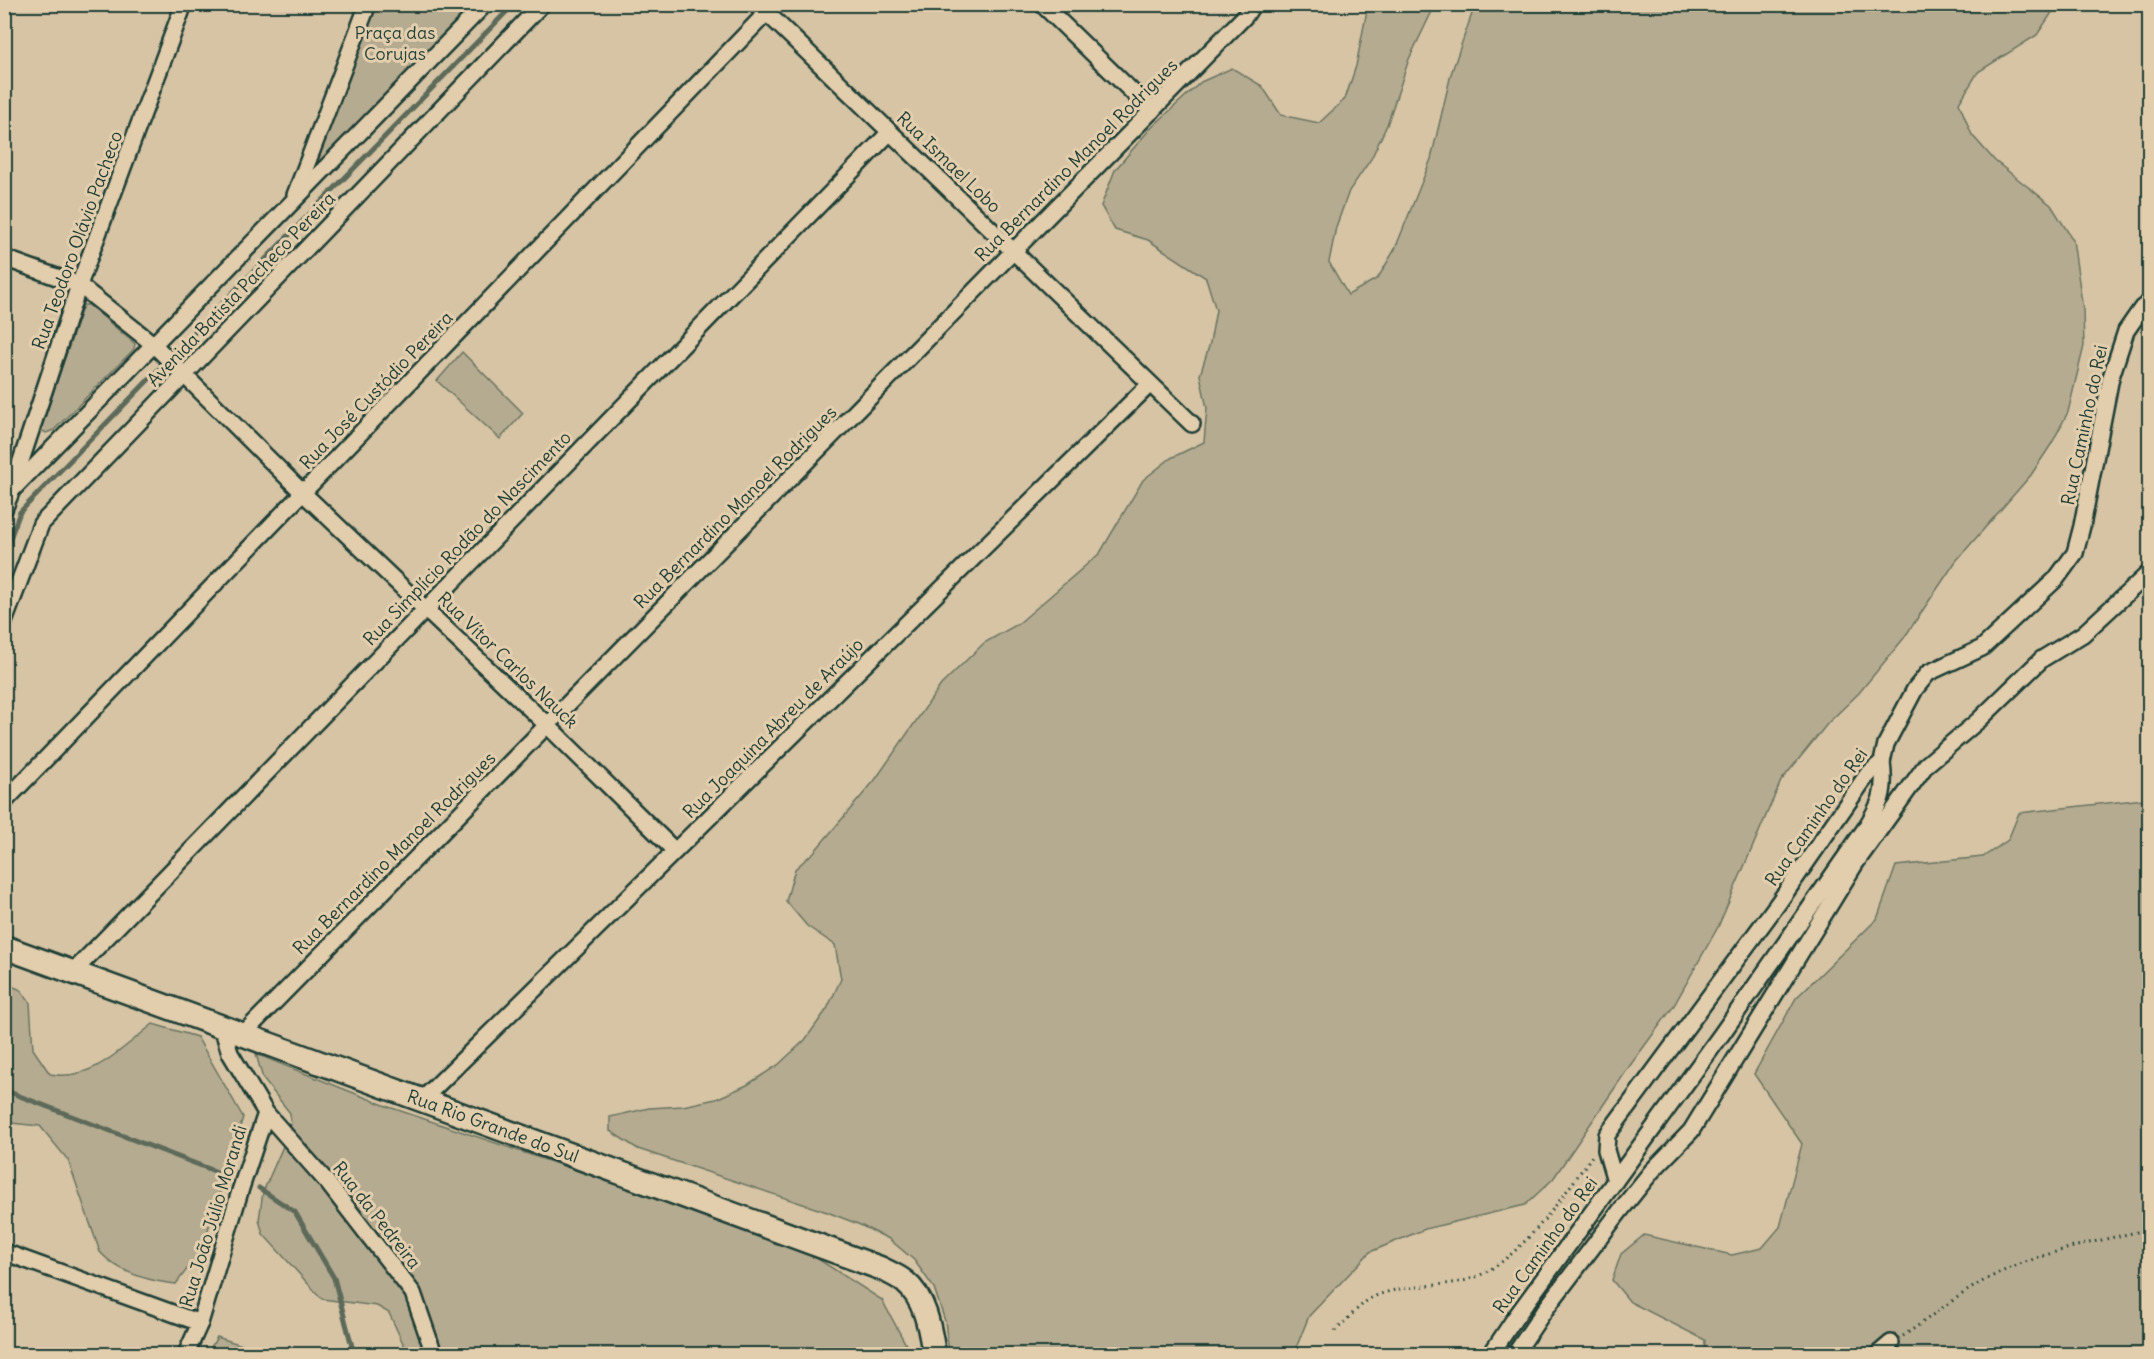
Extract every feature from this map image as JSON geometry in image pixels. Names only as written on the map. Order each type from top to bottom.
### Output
[{"type":"street","name":"Rua Teodoro Olávio Pacheco","points":[[12,489],[79,285],[184,4]]},
{"type":"street","points":[[292,202],[368,4]]},
{"type":"street","name":"Avenida Batista Pacheco Pereira","points":[[4,509],[12,489],[485,4]]},
{"type":"street","name":"Avenida Batista Pacheco Pereira","points":[[4,622],[41,524],[542,4]]},
{"type":"street","points":[[1042,4],[1152,111]]},
{"type":"street","name":"Rua Bernardino Manoel Rodrigues","points":[[232,1030],[547,725],[1014,252],[1245,16],[1253,4]]},
{"type":"street","name":"Rua Ismael Lobo","points":[[766,7],[890,132],[1192,424]]},
{"type":"street","name":"Rua José Custódio Pereira","points":[[4,802],[303,493],[766,7]]},
{"type":"street","name":"Rua Simplício Rodão do Nascimento","points":[[73,972],[890,132]]},
{"type":"street","name":"Rua Vítor Carlos Nauck","points":[[4,258],[79,285],[153,344],[303,493],[547,725],[675,851]]},
{"type":"street","name":"Rua Caminho do Rei","points":[[1491,1354],[1615,1181],[1605,1150],[1607,1135],[1779,902],[1867,775],[1882,762],[1890,735],[1915,689],[1928,673],[1982,648],[2056,579],[2075,553],[2111,377],[2126,331],[2142,308],[2150,303]]},
{"type":"street","name":"Rua Joaquina Abreu de Araújo","points":[[422,1100],[1150,384]]},
{"type":"street","points":[[1515,1354],[1544,1311],[1652,1170],[1690,1131],[1855,864],[1926,765],[1978,720],[2042,659],[2083,634],[2150,572]]},
{"type":"street","points":[[1615,1181],[1721,1035],[1865,829],[1880,804],[1884,780],[1882,762]]},
{"type":"street","name":"Rua Rio Grande do Sul","points":[[4,947],[880,1268],[906,1283],[921,1302],[930,1326],[934,1354]]},
{"type":"street","name":"Rua João Júlio Morandi","points":[[186,1354],[200,1323],[266,1113],[230,1053],[232,1030]]},
{"type":"street","name":"Rua da Pedreira","points":[[266,1113],[327,1182],[413,1293],[434,1354]]},
{"type":"street","points":[[4,1252],[200,1323]]},
{"type":"street","points":[[1878,1354],[1891,1343]]},
{"type":"path","points":[[1335,1331],[1371,1298],[1396,1290],[1468,1280],[1502,1262],[1560,1201],[1607,1135]]},
{"type":"path","points":[[1891,1343],[1975,1286],[2006,1270],[2051,1254],[2150,1229]]},
{"type":"green space","name":"Praça das Corujas","points":[[369,5],[483,5],[294,200]]},
{"type":"green space","points":[[1368,5],[1435,5],[1409,59],[1387,125],[1371,159],[1349,191],[1336,227],[1329,262],[1348,295],[1378,278],[1395,249],[1431,159],[1451,74],[1475,5],[2057,5],[2037,35],[1978,72],[1959,103],[1972,135],[1995,161],[2051,205],[2073,240],[2083,310],[2084,346],[2068,412],[2052,443],[2031,475],[1956,561],[1904,638],[1859,693],[1828,723],[1781,781],[1718,927],[1673,1007],[1553,1179],[1525,1205],[1425,1229],[1370,1252],[1309,1316],[1296,1348],[1296,1354],[949,1354],[945,1321],[934,1288],[914,1260],[889,1239],[827,1212],[638,1149],[610,1131],[610,1117],[649,1108],[683,1106],[716,1099],[747,1085],[778,1065],[805,1040],[827,1009],[841,979],[835,945],[807,926],[786,901],[795,869],[814,852],[875,780],[941,685],[984,643],[1018,624],[1100,553],[1143,480],[1171,458],[1204,442],[1207,408],[1200,375],[1210,343],[1216,310],[1206,278],[1148,240],[1115,230],[1101,206],[1115,170],[1149,130],[1201,82],[1232,68],[1262,86],[1281,115],[1319,123],[1345,99],[1356,66]]},
{"type":"green space","points":[[83,305],[89,305],[135,344],[134,349],[54,430],[46,433],[41,430],[42,426]]},
{"type":"green space","points":[[462,352],[523,413],[500,439],[437,381]]},
{"type":"green space","points":[[2149,797],[2149,1354],[1704,1354],[1705,1340],[1630,1302],[1612,1280],[1621,1254],[1644,1235],[1732,1255],[1762,1248],[1780,1227],[1802,1144],[1754,1074],[1796,998],[1877,919],[1896,866],[1983,857],[2008,840],[2019,813]]},
{"type":"green space","points":[[5,983],[21,990],[30,1003],[33,1049],[50,1074],[65,1075],[93,1068],[106,1061],[153,1024],[197,1037],[243,1117],[202,1249],[176,1284],[155,1281],[125,1271],[100,1252],[68,1160],[40,1126],[11,1123],[5,1126]]},
{"type":"green space","points":[[256,1054],[389,1107],[679,1205],[818,1259],[882,1300],[911,1354],[408,1354],[389,1313],[377,1306],[322,1299],[263,1234],[259,1220],[263,1192],[291,1128],[290,1113],[263,1079]]},
{"type":"green space","points":[[217,1337],[270,1354],[207,1354]]},
{"type":"waterway","points":[[181,346],[514,4]]},
{"type":"waterway","points":[[4,554],[20,512],[159,369]]},
{"type":"waterway","points":[[4,1090],[225,1175]]},
{"type":"waterway","points":[[259,1188],[295,1212],[334,1278],[354,1354]]}]
